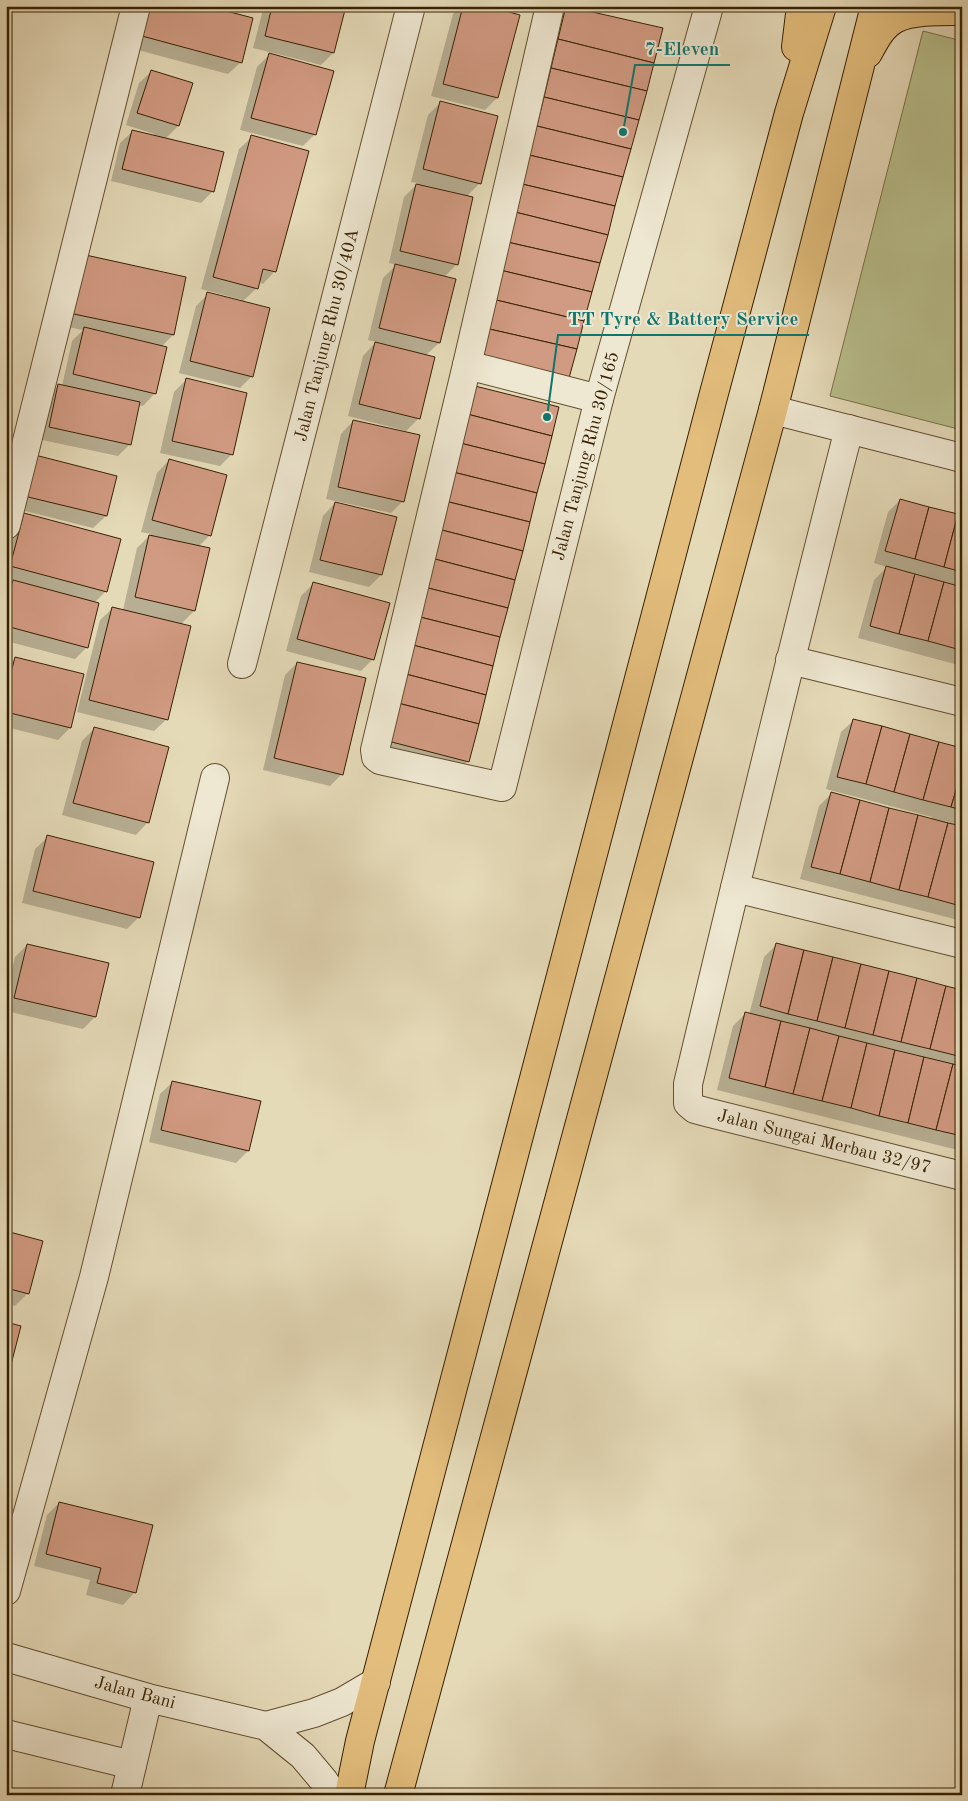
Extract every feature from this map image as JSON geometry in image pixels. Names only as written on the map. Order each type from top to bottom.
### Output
[{"type":"main road","points":[[789,113],[800,6]]},
{"type":"main road","points":[[349,1795],[360,1741],[710,406],[789,113],[822,6]]},
{"type":"main road","points":[[398,1795],[773,410],[875,6]]},
{"type":"main road","points":[[856,77],[876,36],[895,19],[908,15],[962,9]]},
{"type":"street","points":[[6,525],[136,6]]},
{"type":"street","name":"Jalan Tanjung Rhu 30/40A","points":[[242,664],[411,6]]},
{"type":"street","points":[[550,6],[467,365],[599,399]]},
{"type":"street","name":"Jalan Tanjung Rhu 30/165","points":[[467,365],[374,750],[376,757],[380,760],[502,787],[599,399],[706,20],[708,6]]},
{"type":"street","points":[[956,6],[962,9]]},
{"type":"street","points":[[773,410],[962,458]]},
{"type":"street","points":[[849,429],[790,660],[735,888],[962,944]]},
{"type":"street","points":[[790,660],[962,702]]},
{"type":"street","points":[[6,1591],[94,1277],[215,778]]},
{"type":"street","name":"Jalan Sungai Merbau 32/97","points":[[735,888],[688,1084],[688,1104],[695,1109],[706,1112],[962,1176]]},
{"type":"street","name":"Jalan Bani","points":[[6,1657],[148,1698],[266,1726]]},
{"type":"street","points":[[266,1726],[314,1713],[335,1705],[376,1682]]},
{"type":"street","points":[[125,1795],[148,1698]]},
{"type":"street","points":[[266,1726],[303,1756],[333,1795]]},
{"type":"street","points":[[6,1734],[132,1765]]},
{"type":"green space","points":[[923,31],[962,41],[962,430],[830,396]]},
{"type":"building","points":[[149,6],[207,6],[253,18],[242,63],[142,36]]},
{"type":"building","points":[[272,6],[346,6],[334,53],[265,36]]},
{"type":"building","points":[[463,6],[487,6],[520,15],[498,98],[443,84]]},
{"type":"building","points":[[566,6],[663,28],[654,63],[558,39]]},
{"type":"building","points":[[558,39],[654,63],[647,91],[551,68]]},
{"type":"building","points":[[269,53],[334,71],[316,135],[251,118]]},
{"type":"building","points":[[551,68],[647,91],[639,120],[544,97]]},
{"type":"building","points":[[151,70],[193,83],[179,126],[137,113]]},
{"type":"building","points":[[544,97],[639,120],[631,149],[537,126]]},
{"type":"building","points":[[440,101],[498,116],[481,184],[423,169]]},
{"type":"building","points":[[537,126],[631,149],[623,177],[529,155]]},
{"type":"building","points":[[132,130],[224,152],[214,192],[122,169]]},
{"type":"building","points":[[251,135],[309,151],[276,272],[263,269],[258,289],[213,277]]},
{"type":"building","points":[[529,155],[623,177],[615,206],[522,184]]},
{"type":"building","points":[[416,184],[473,197],[458,265],[400,251]]},
{"type":"building","points":[[522,184],[615,206],[608,235],[515,212]]},
{"type":"building","points":[[515,212],[608,235],[600,263],[507,242]]},
{"type":"building","points":[[507,242],[600,263],[592,292],[500,270]]},
{"type":"building","points":[[81,254],[186,277],[174,335],[69,313]]},
{"type":"building","points":[[395,264],[456,279],[440,343],[379,328]]},
{"type":"building","points":[[500,270],[592,292],[584,321],[492,299]]},
{"type":"building","points":[[207,292],[270,308],[253,377],[190,361]]},
{"type":"building","points":[[492,299],[584,321],[577,349],[485,328]]},
{"type":"building","points":[[84,327],[167,347],[156,394],[73,374]]},
{"type":"building","points":[[485,328],[577,349],[569,378],[478,357]]},
{"type":"building","points":[[375,342],[435,357],[420,419],[359,404]]},
{"type":"building","points":[[186,378],[247,393],[233,455],[172,441]]},
{"type":"building","points":[[58,384],[140,402],[131,445],[49,427]]},
{"type":"building","points":[[475,386],[559,407],[552,436],[467,414]]},
{"type":"building","points":[[467,414],[552,436],[545,464],[460,443]]},
{"type":"building","points":[[353,420],[420,435],[404,502],[338,487]]},
{"type":"building","points":[[460,443],[545,464],[537,493],[453,472]]},
{"type":"building","points":[[35,455],[117,476],[107,516],[24,496]]},
{"type":"building","points":[[169,459],[227,475],[211,536],[152,520]]},
{"type":"building","points":[[453,472],[537,493],[530,522],[445,501]]},
{"type":"building","points":[[900,499],[929,507],[915,559],[885,551]]},
{"type":"building","points":[[445,501],[530,522],[523,551],[438,529]]},
{"type":"building","points":[[335,502],[397,517],[382,575],[320,560]]},
{"type":"building","points":[[929,507],[958,514],[944,567],[915,559]]},
{"type":"building","points":[[24,513],[121,539],[107,592],[10,566]]},
{"type":"building","points":[[958,514],[962,515],[962,572],[944,567]]},
{"type":"building","points":[[438,529],[523,551],[515,580],[431,558]]},
{"type":"building","points":[[149,535],[210,548],[195,611],[135,597]]},
{"type":"building","points":[[431,558],[515,580],[508,608],[424,587]]},
{"type":"building","points":[[886,566],[915,574],[899,634],[870,626]]},
{"type":"building","points":[[915,574],[944,582],[928,641],[899,634]]},
{"type":"building","points":[[13,580],[99,603],[88,648],[6,626],[6,606]]},
{"type":"building","points":[[313,582],[390,603],[374,660],[297,639]]},
{"type":"building","points":[[944,582],[962,587],[962,631],[957,649],[928,641]]},
{"type":"building","points":[[424,587],[508,608],[500,637],[416,616]]},
{"type":"building","points":[[112,607],[191,626],[168,720],[89,700]]},
{"type":"building","points":[[416,616],[500,637],[493,666],[409,644]]},
{"type":"building","points":[[962,631],[962,651],[957,649]]},
{"type":"building","points":[[409,644],[493,666],[486,695],[402,673]]},
{"type":"building","points":[[15,657],[84,674],[71,728],[6,712],[6,693]]},
{"type":"building","points":[[297,662],[366,678],[343,775],[274,758]]},
{"type":"building","points":[[402,673],[486,695],[479,724],[394,702]]},
{"type":"building","points":[[394,702],[479,724],[469,762],[384,740]]},
{"type":"building","points":[[853,719],[882,726],[866,784],[837,777]]},
{"type":"building","points":[[882,726],[910,734],[894,792],[866,784]]},
{"type":"building","points":[[94,727],[169,747],[149,823],[73,803]]},
{"type":"building","points":[[910,734],[939,742],[923,800],[894,792]]},
{"type":"building","points":[[939,742],[962,748],[962,770],[951,807],[923,800]]},
{"type":"building","points":[[962,770],[962,810],[951,807]]},
{"type":"building","points":[[831,792],[860,800],[840,874],[811,867]]},
{"type":"building","points":[[860,800],[889,808],[870,882],[840,874]]},
{"type":"building","points":[[889,808],[918,815],[899,890],[870,882]]},
{"type":"building","points":[[918,815],[948,823],[928,897],[899,890]]},
{"type":"building","points":[[948,823],[962,826],[962,887],[957,905],[928,897]]},
{"type":"building","points":[[47,835],[154,862],[140,918],[33,891]]},
{"type":"building","points":[[962,887],[962,906],[957,905]]},
{"type":"building","points":[[776,943],[804,950],[788,1014],[760,1006]]},
{"type":"building","points":[[27,944],[109,963],[96,1017],[14,998]]},
{"type":"building","points":[[804,950],[833,957],[817,1021],[788,1014]]},
{"type":"building","points":[[833,957],[861,964],[845,1028],[817,1021]]},
{"type":"building","points":[[861,964],[889,971],[873,1035],[845,1028]]},
{"type":"building","points":[[889,971],[917,978],[901,1042],[873,1035]]},
{"type":"building","points":[[917,978],[946,986],[930,1049],[901,1042]]},
{"type":"building","points":[[946,986],[962,990],[962,1042],[958,1056],[930,1049]]},
{"type":"building","points":[[745,1012],[781,1021],[765,1087],[729,1078]]},
{"type":"building","points":[[781,1021],[810,1028],[793,1094],[765,1087]]},
{"type":"building","points":[[810,1028],[839,1036],[822,1101],[793,1094]]},
{"type":"building","points":[[839,1036],[867,1043],[851,1108],[822,1101]]},
{"type":"building","points":[[867,1043],[895,1050],[879,1116],[851,1108]]},
{"type":"building","points":[[895,1050],[924,1057],[908,1123],[879,1116]]},
{"type":"building","points":[[924,1057],[953,1064],[936,1130],[908,1123]]},
{"type":"building","points":[[953,1064],[962,1066],[962,1136],[936,1130]]},
{"type":"building","points":[[172,1081],[261,1101],[249,1151],[161,1130]]},
{"type":"building","points":[[6,1231],[43,1241],[29,1294],[6,1288]]},
{"type":"building","points":[[6,1322],[21,1326],[6,1384]]},
{"type":"building","points":[[59,1502],[153,1525],[136,1593],[97,1583],[101,1568],[46,1554]]},
{"type":"place","name":"7-Eleven","points":[[623,132]]},
{"type":"place","name":"TT Tyre & Battery Service","points":[[547,417]]}]
